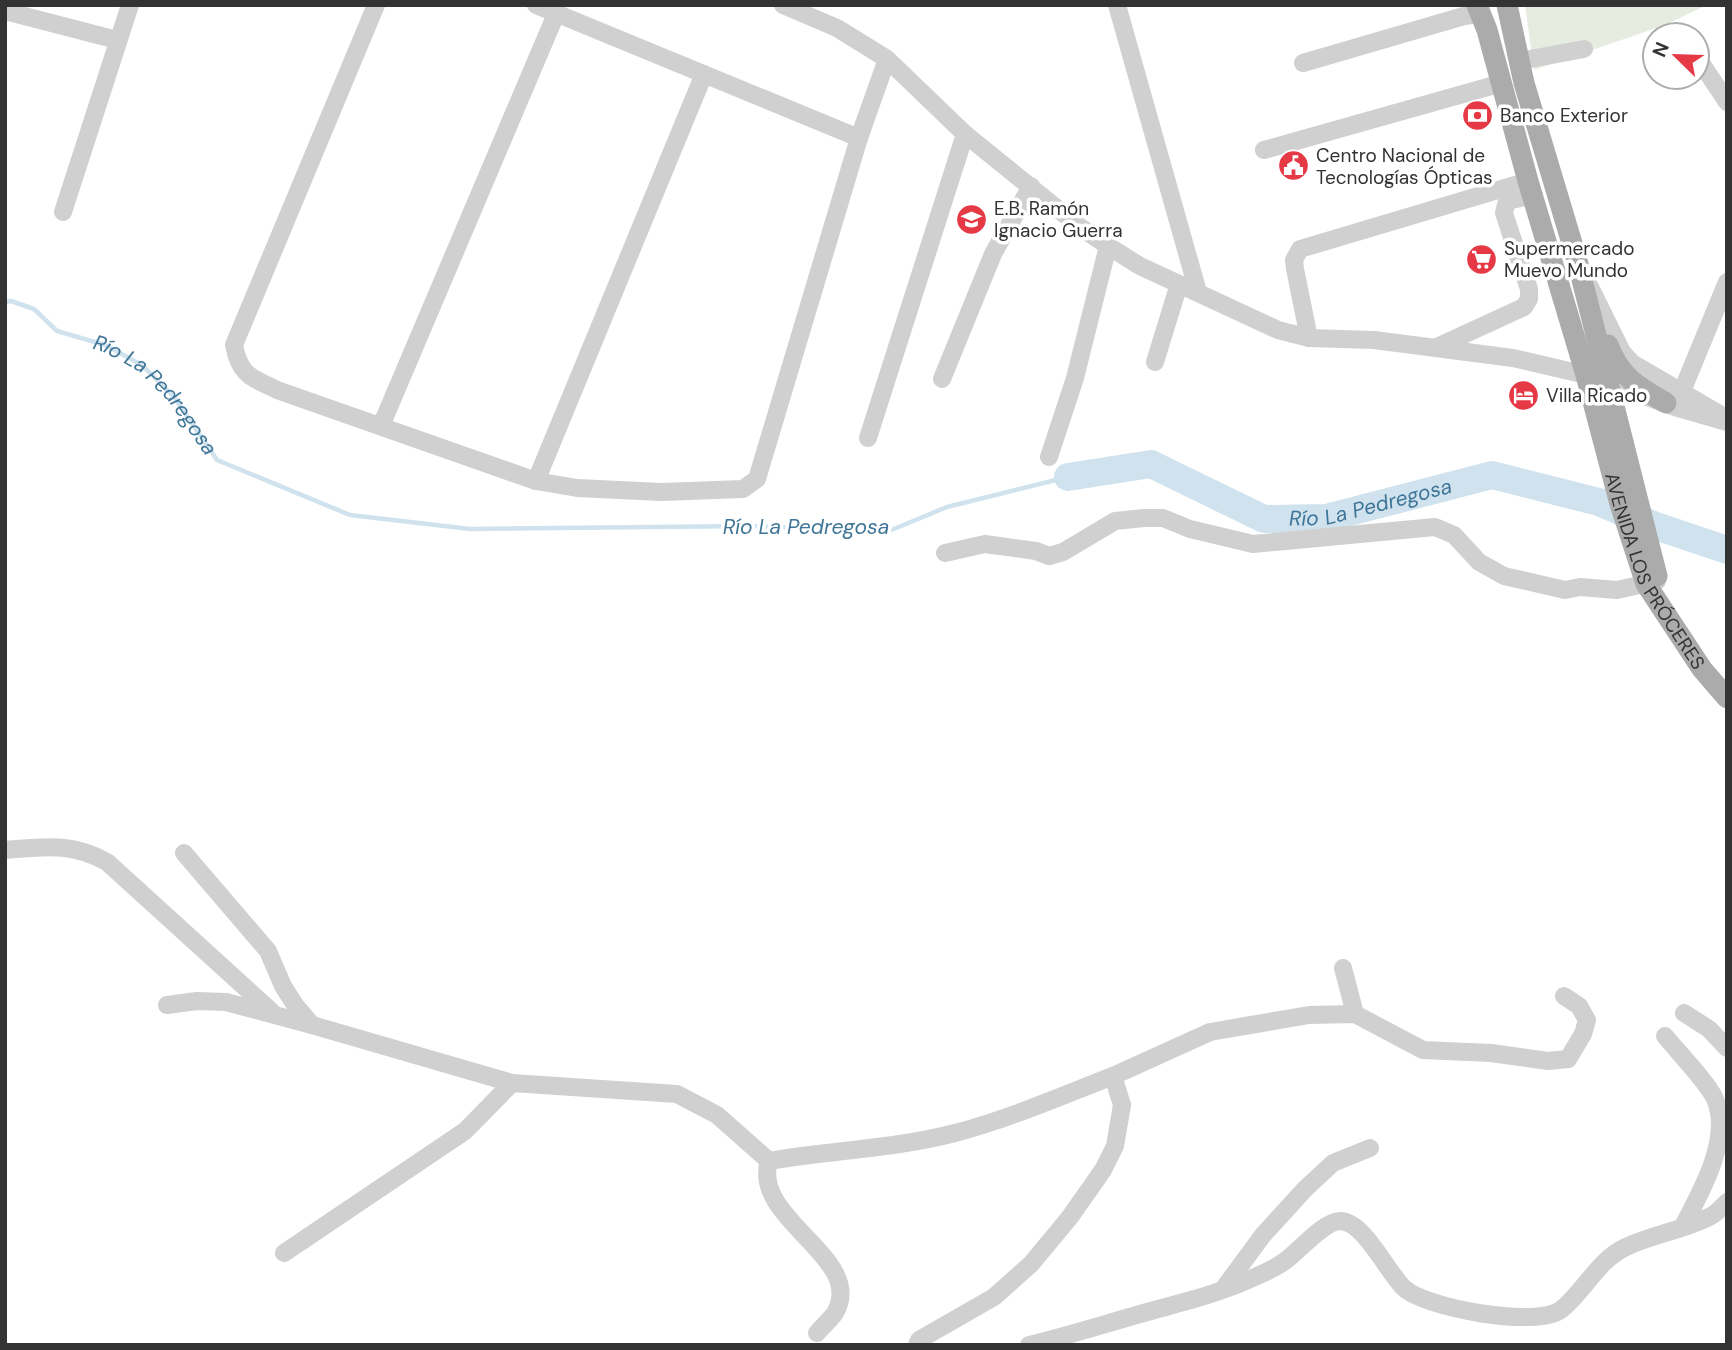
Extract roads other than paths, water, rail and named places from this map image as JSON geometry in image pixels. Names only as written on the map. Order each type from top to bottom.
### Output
[{"type":"main road","name":"AVENIDA LOS PRÓCERES","points":[[1507,5],[1520,61],[1577,260],[1607,382],[1633,518]]},
{"type":"main road","name":"AVENIDA LOS PRÓCERES","points":[[1479,10],[1586,375],[1652,583],[1702,669],[1727,698]]},
{"type":"main road","points":[[1577,260],[1615,364],[1630,382],[1674,401]]},
{"type":"street","points":[[63,212],[130,5]]},
{"type":"street","points":[[536,5],[859,138]]},
{"type":"street","points":[[783,5],[837,28],[887,58],[965,134],[1080,227],[1108,246],[1140,266],[1278,330],[1309,338],[1374,340],[1513,358],[1586,375],[1727,420]]},
{"type":"street","points":[[1117,5],[1198,292]]},
{"type":"street","points":[[372,6],[234,345],[238,365],[252,378],[277,390],[536,481],[578,488],[661,492],[743,489],[757,479],[859,138],[887,58]]},
{"type":"street","points":[[1303,63],[1479,10]]},
{"type":"street","points":[[5,11],[117,40]]},
{"type":"street","points":[[381,426],[556,14]]},
{"type":"street","points":[[1520,61],[1584,49]]},
{"type":"street","points":[[536,481],[704,74]]},
{"type":"street","points":[[1711,78],[1727,102]]},
{"type":"street","points":[[1264,150],[1502,83]]},
{"type":"street","points":[[868,438],[965,134]]},
{"type":"street","points":[[942,379],[993,254],[1031,186]]},
{"type":"street","points":[[1309,338],[1294,260],[1300,249],[1531,188]]},
{"type":"street","points":[[1437,347],[1524,307],[1529,299],[1529,289],[1504,213],[1507,201],[1531,188]]},
{"type":"street","points":[[1049,457],[1076,378],[1108,246]]},
{"type":"street","points":[[1674,401],[1727,282]]},
{"type":"street","points":[[1155,362],[1179,284]]},
{"type":"street","points":[[945,553],[985,544],[1036,551],[1049,556],[1063,552],[1115,521],[1144,518],[1163,518],[1190,529],[1253,544],[1435,527],[1454,535],[1479,562],[1504,576],[1565,590],[1580,587],[1617,590],[1652,583]]},
{"type":"street","points":[[5,850],[60,846],[89,852],[107,862],[274,1015]]},
{"type":"street","points":[[184,853],[268,951],[289,995],[312,1024]]},
{"type":"street","points":[[1343,968],[1355,1014]]},
{"type":"street","points":[[167,1005],[197,1001],[226,1002],[312,1024],[513,1083],[677,1094],[716,1115],[769,1161],[853,1151],[954,1133],[1015,1114],[1113,1076],[1210,1032],[1309,1015],[1355,1014],[1423,1050],[1491,1053],[1548,1061],[1568,1059],[1583,1034],[1587,1020],[1578,1006],[1564,996]]},
{"type":"street","points":[[1684,1013],[1709,1029],[1727,1048]]},
{"type":"street","points":[[1665,1036],[1715,1097],[1720,1116],[1717,1146],[1709,1176],[1684,1226]]},
{"type":"street","points":[[917,1345],[919,1340],[994,1297],[1031,1264],[1070,1217],[1103,1170],[1115,1146],[1122,1105],[1113,1076]]},
{"type":"street","points":[[284,1253],[466,1132],[513,1083]]},
{"type":"street","points":[[1222,1290],[1263,1235],[1305,1189],[1334,1163],[1370,1149]]},
{"type":"street","points":[[769,1161],[764,1174],[771,1193],[796,1228],[834,1269],[839,1281],[840,1298],[835,1313],[817,1333]]},
{"type":"street","points":[[1028,1345],[1222,1290],[1283,1263],[1325,1227],[1342,1220],[1357,1228],[1370,1241],[1390,1273],[1415,1297],[1510,1318],[1529,1319],[1560,1311],[1600,1266],[1624,1247],[1712,1216],[1727,1202]]},
{"type":"waterway","name":"Río La Pedregosa","points":[[5,302],[11,301],[34,309],[57,331],[105,345],[142,365],[174,397],[217,460],[350,515],[470,529],[750,526],[889,531],[947,507],[1068,477]]},
{"type":"waterway","name":"Río La Pedregosa","points":[[1068,477],[1151,464],[1264,519],[1326,518],[1492,475],[1599,502],[1653,525],[1727,550]]},
{"type":"place","name":"Banco Exterior","points":[[1477,115]]},
{"type":"place","name":"Centro Nacional de Tecnologías Ópticas","points":[[1293,166]]},
{"type":"place","name":"E.B. Ramón Ignacio Guerra","points":[[971,219]]},
{"type":"place","name":"Supermercado Muevo Mundo","points":[[1481,259]]},
{"type":"place","name":"Villa Ricado","points":[[1523,395]]}]
